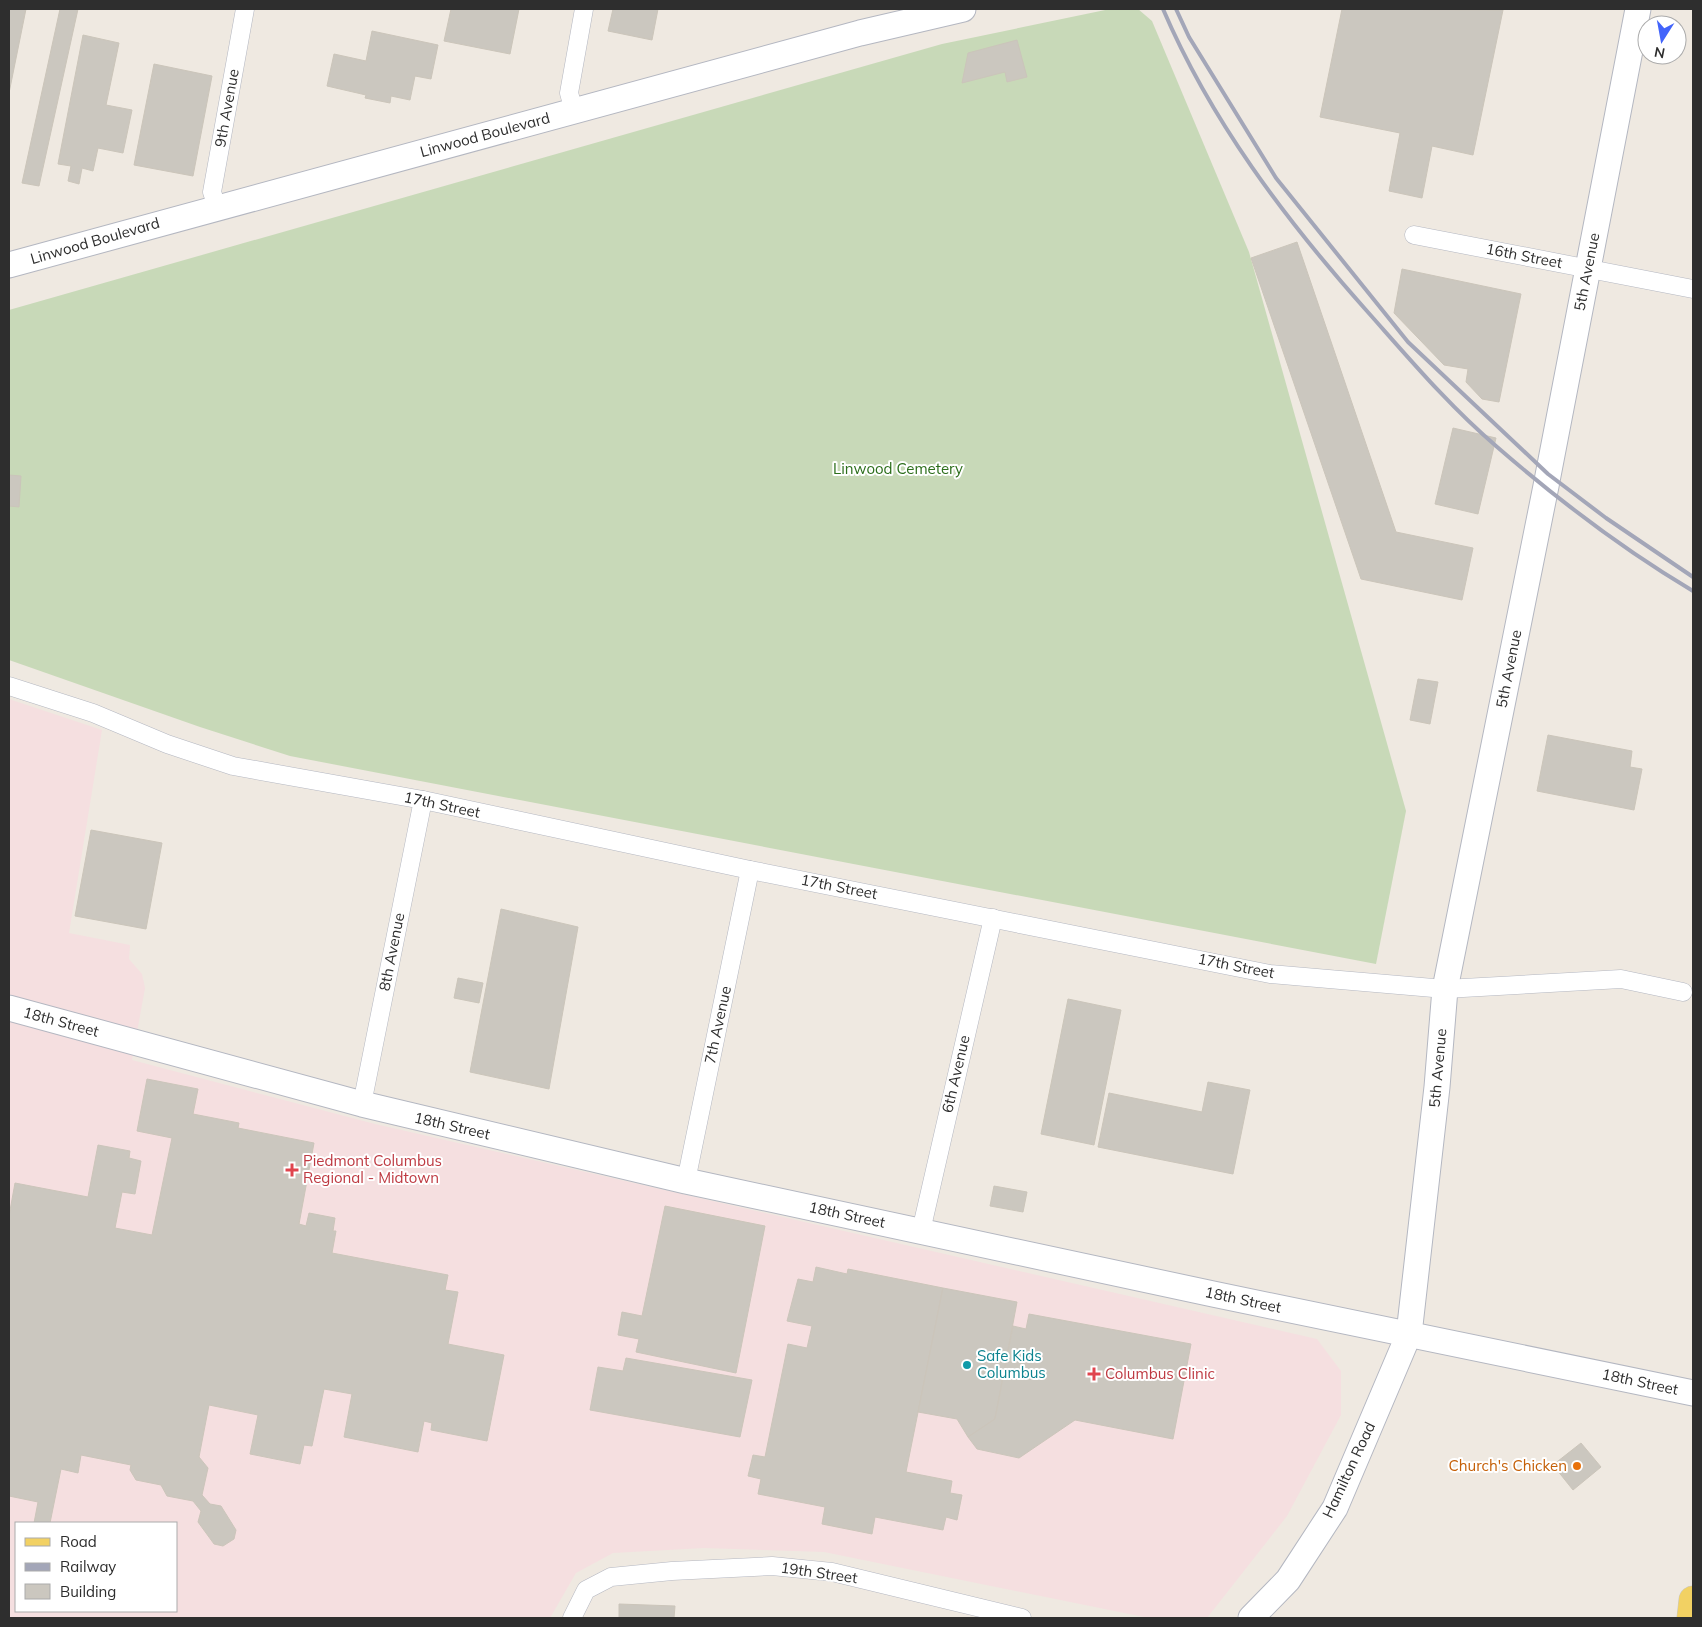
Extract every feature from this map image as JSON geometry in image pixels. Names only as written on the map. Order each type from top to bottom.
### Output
[{"type":"main road","points":[[1690,1618],[1693,1600]]},
{"type":"street","name":"9th Avenue","points":[[217,208],[212,192],[244,9]]},
{"type":"street","points":[[574,111],[569,93],[584,9]]},
{"type":"street","name":"Linwood Boulevard","points":[[9,265],[574,111],[900,15],[963,9]]},
{"type":"street","name":"5th Avenue","points":[[1409,1334],[1437,1087],[1444,989],[1638,9]]},
{"type":"street","name":"16th Street","points":[[1414,235],[1693,289]]},
{"type":"street","name":"17th Street","points":[[9,686],[93,713],[167,744],[233,766],[423,800],[750,870],[1270,974],[1444,989],[1621,979],[1684,992]]},
{"type":"street","name":"8th Avenue","points":[[362,1104],[423,800]]},
{"type":"street","name":"7th Avenue","points":[[686,1181],[750,870]]},
{"type":"street","name":"6th Avenue","points":[[920,1231],[993,918]]},
{"type":"street","name":"18th Street","points":[[9,1008],[362,1104],[686,1181],[1693,1393]]},
{"type":"street","name":"Hamilton Road","points":[[1250,1618],[1288,1580],[1335,1508],[1409,1334]]},
{"type":"street","name":"19th Street","points":[[572,1618],[586,1590],[611,1577],[772,1566],[832,1572],[1022,1618]]},
{"type":"shaded area","name":"Piedmont Columbus Regional - Midtown","points":[[9,699],[102,730],[69,933],[130,945],[129,959],[142,974],[145,988],[132,1060],[375,1124],[1317,1339],[1341,1371],[1341,1415],[1287,1516],[1207,1618],[1149,1618],[824,1552],[704,1548],[613,1553],[576,1573],[550,1618],[9,1618]]},
{"type":"green space","name":"Linwood Cemetery","points":[[1110,9],[1138,9],[1152,21],[1249,252],[1406,811],[1376,964],[290,756],[200,727],[9,660],[9,310],[942,44]]},
{"type":"building","points":[[9,9],[26,9],[9,93]]},
{"type":"building","points":[[60,9],[78,9],[39,186],[22,183]]},
{"type":"building","points":[[451,9],[519,9],[510,54],[444,41]]},
{"type":"building","points":[[613,9],[658,9],[652,40],[608,31]]},
{"type":"building","points":[[1342,9],[1503,10],[1473,155],[1432,146],[1422,198],[1389,191],[1400,133],[1320,117]]},
{"type":"building","points":[[372,31],[438,45],[431,79],[415,76],[410,100],[391,96],[390,103],[365,98],[366,95],[327,86],[334,54],[366,61]]},
{"type":"building","points":[[83,35],[119,43],[106,105],[132,110],[123,153],[98,148],[93,171],[82,168],[79,184],[68,181],[71,166],[58,164]]},
{"type":"building","points":[[1017,40],[1027,77],[1007,82],[1005,72],[962,83],[968,53]]},
{"type":"building","points":[[154,64],[212,76],[193,176],[134,165]]},
{"type":"building","points":[[1297,242],[1396,532],[1473,548],[1462,600],[1361,579],[1251,258]]},
{"type":"building","points":[[1402,269],[1521,294],[1499,402],[1482,399],[1466,382],[1468,369],[1444,365],[1394,313]]},
{"type":"building","points":[[1453,428],[1496,438],[1478,514],[1435,504]]},
{"type":"building","points":[[9,475],[21,476],[19,507],[9,506]]},
{"type":"building","points":[[1418,679],[1438,682],[1430,724],[1410,720]]},
{"type":"building","points":[[1548,735],[1632,751],[1630,767],[1642,769],[1634,810],[1537,791]]},
{"type":"building","points":[[91,830],[162,843],[146,929],[75,916]]},
{"type":"building","points":[[501,909],[578,927],[549,1089],[470,1072]]},
{"type":"building","points":[[458,978],[483,983],[479,1003],[454,998]]},
{"type":"building","points":[[1068,999],[1121,1010],[1094,1145],[1041,1134]]},
{"type":"building","points":[[147,1079],[198,1089],[193,1114],[239,1123],[238,1128],[314,1143],[299,1224],[306,1226],[309,1213],[335,1218],[333,1231],[336,1231],[332,1253],[448,1275],[445,1290],[458,1292],[448,1344],[504,1355],[487,1441],[431,1430],[432,1423],[424,1421],[418,1452],[344,1437],[352,1394],[324,1389],[312,1446],[304,1445],[300,1464],[250,1454],[258,1415],[209,1405],[199,1457],[208,1468],[202,1495],[210,1504],[221,1506],[236,1530],[234,1539],[223,1546],[214,1544],[198,1522],[201,1511],[193,1501],[167,1496],[161,1485],[136,1480],[130,1470],[131,1465],[81,1455],[78,1473],[61,1469],[50,1522],[34,1522],[38,1502],[9,1496],[9,1216],[15,1183],[88,1197],[98,1145],[130,1151],[129,1158],[141,1161],[135,1194],[122,1192],[115,1228],[152,1235],[172,1138],[137,1131]]},
{"type":"building","points":[[1208,1082],[1250,1090],[1233,1174],[1098,1147],[1109,1093],[1202,1112]]},
{"type":"building","points":[[994,1186],[1027,1192],[1023,1212],[990,1206]]},
{"type":"building","points":[[665,1206],[765,1226],[736,1373],[636,1352],[639,1339],[618,1335],[622,1312],[642,1316]]},
{"type":"building","points":[[816,1267],[847,1274],[848,1269],[943,1288],[906,1472],[952,1481],[950,1493],[962,1495],[957,1520],[946,1517],[943,1530],[875,1517],[872,1534],[822,1524],[825,1507],[758,1494],[761,1479],[748,1476],[753,1455],[765,1457],[788,1344],[807,1348],[812,1326],[787,1321],[798,1279],[813,1282]]},
{"type":"building","name":"Safe Kids Columbus","points":[[943,1288],[1017,1302],[995,1419],[968,1437],[957,1419],[918,1412]]},
{"type":"building","name":"Columbus Clinic","points":[[1029,1314],[1191,1344],[1173,1439],[1075,1420],[1019,1458],[977,1449],[968,1437],[995,1419],[1013,1326],[1026,1329]]},
{"type":"building","points":[[626,1358],[752,1380],[740,1437],[590,1410],[598,1367],[623,1371]]},
{"type":"building","name":"Church's Chicken","points":[[1581,1443],[1601,1467],[1573,1490],[1553,1465]]},
{"type":"building","points":[[619,1604],[675,1606],[674,1618],[619,1618]]},
{"type":"railway","points":[[1163,9],[1182,50],[1204,90],[1252,167],[1336,276],[1413,363],[1445,398],[1519,466],[1616,541],[1693,591]]},
{"type":"railway","points":[[1176,9],[1189,37],[1276,178],[1408,342],[1548,474],[1606,518],[1693,577]]},
{"type":"place","name":"Piedmont Columbus Regional - Midtown","points":[[292,1170]]},
{"type":"place","name":"Safe Kids Columbus","points":[[967,1365]]},
{"type":"place","name":"Columbus Clinic","points":[[1094,1374]]},
{"type":"place","name":"Church's Chicken","points":[[1577,1466]]}]
